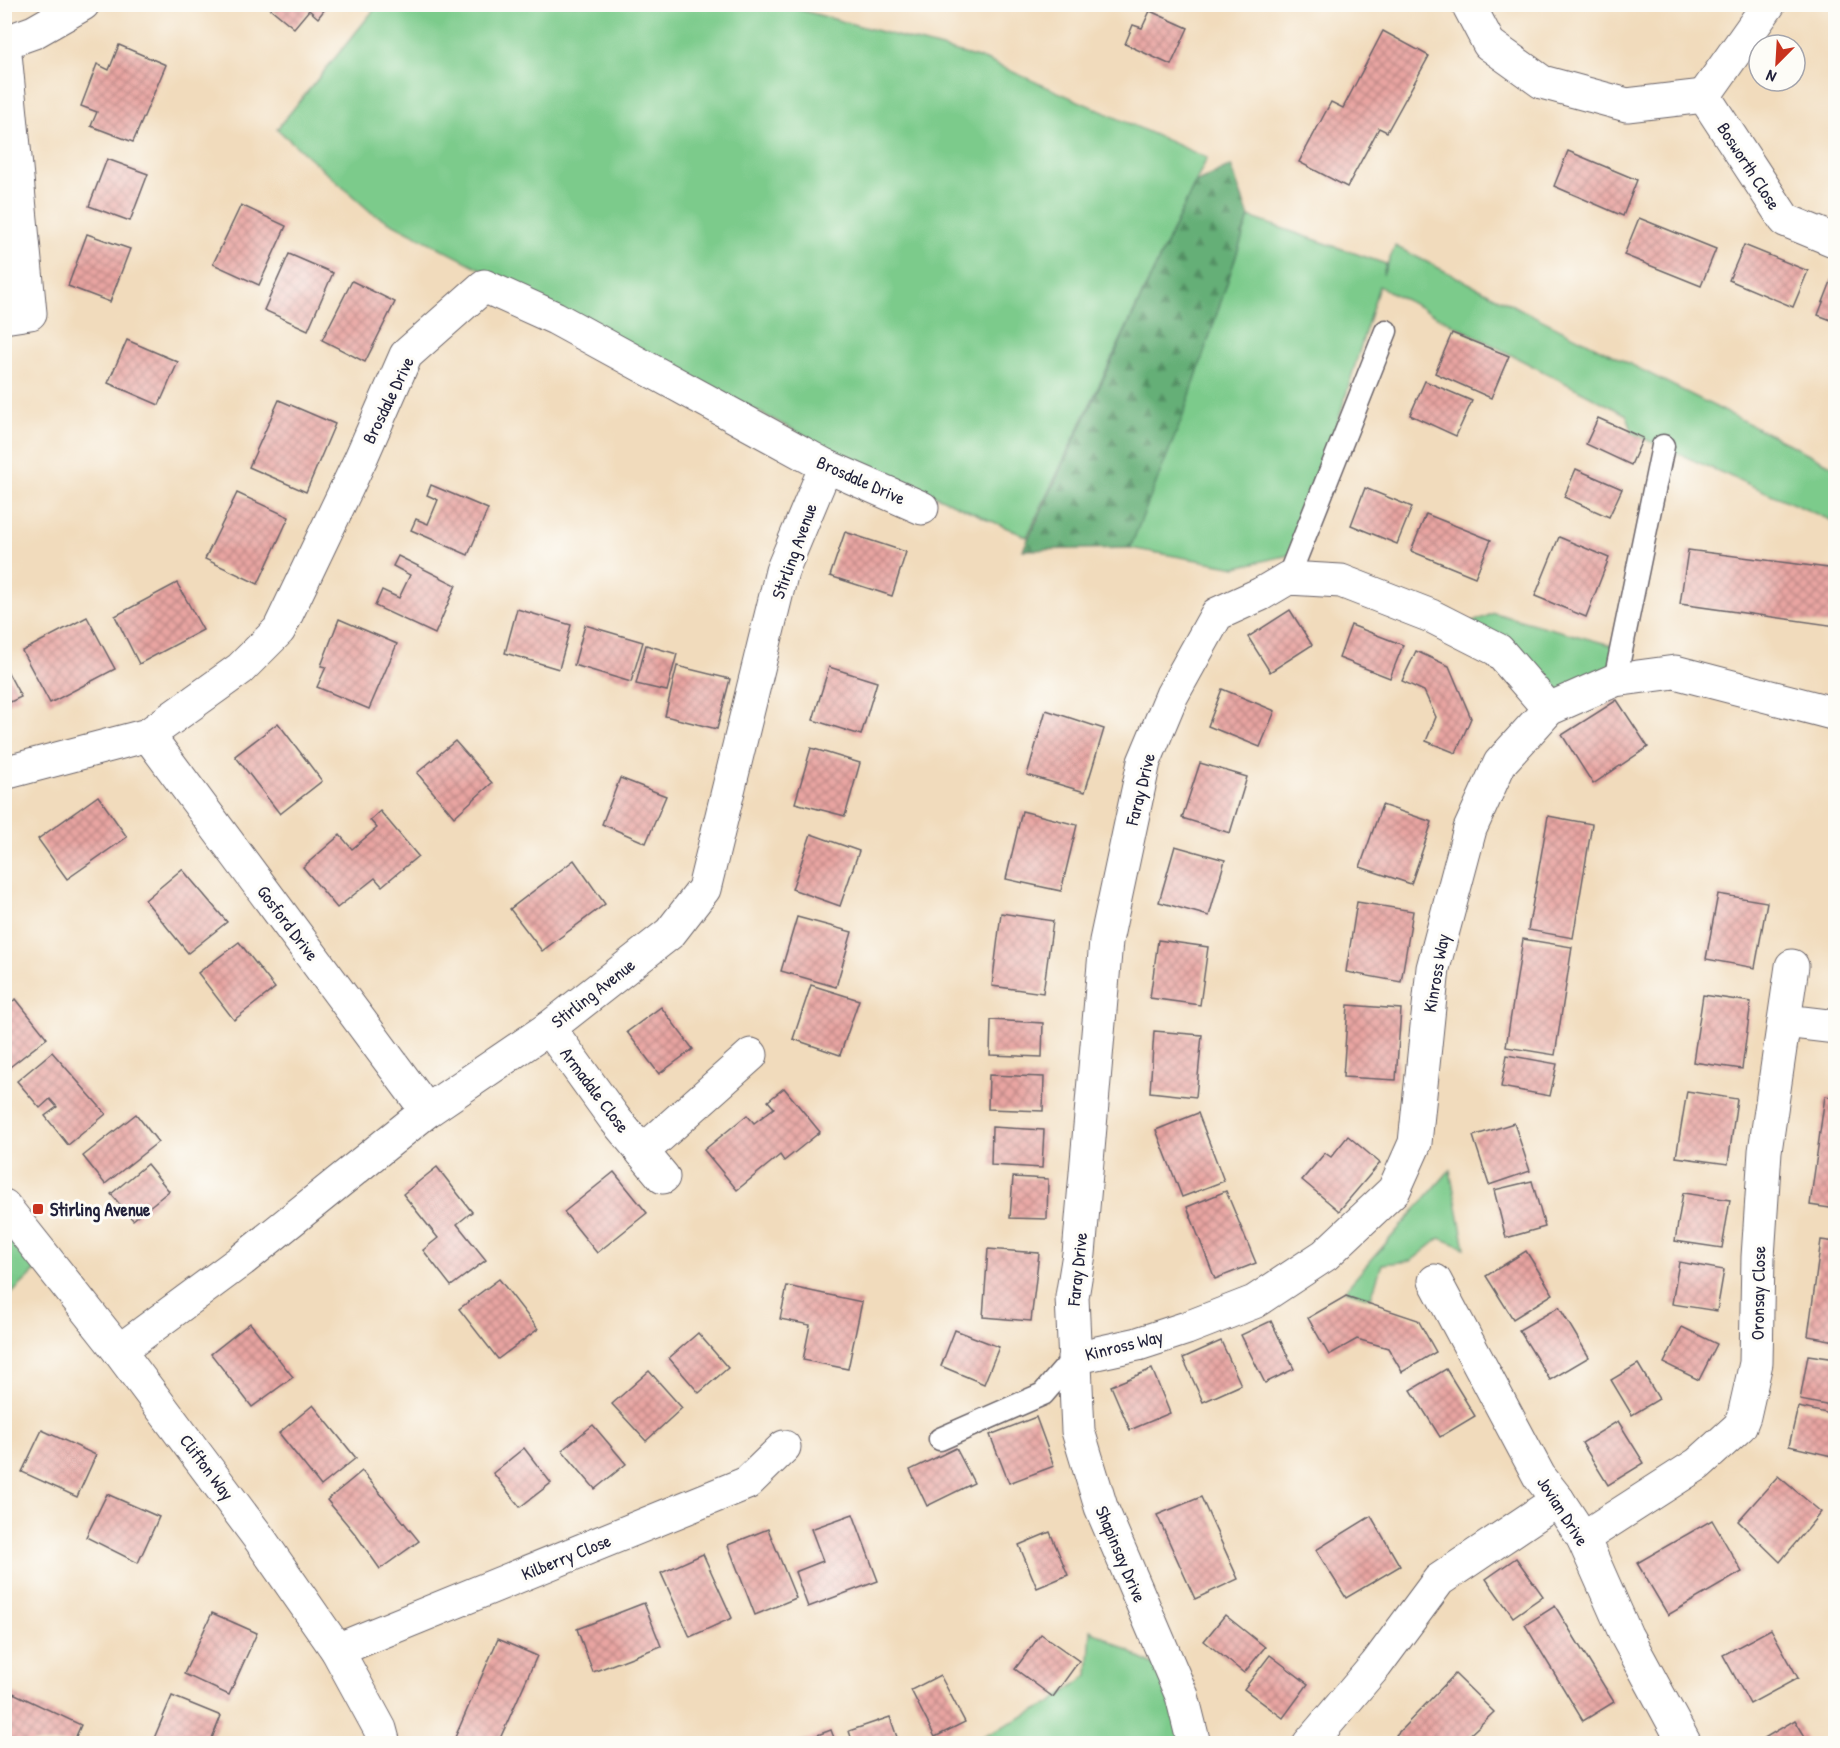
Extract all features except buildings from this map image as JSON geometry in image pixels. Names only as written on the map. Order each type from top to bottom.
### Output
[{"type":"street","points":[[4,317],[30,313],[5,43],[34,32],[83,4]]},
{"type":"street","points":[[1468,4],[1489,44],[1542,82],[1627,105],[1704,96],[1769,4]]},
{"type":"street","name":"Bosworth Close","points":[[1704,96],[1785,220],[1836,241]]},
{"type":"street","name":"Brosdale Drive","points":[[4,773],[148,735],[240,669],[279,630],[361,458],[406,355],[484,286],[555,318],[826,466],[922,508]]},
{"type":"street","name":"Stirling Avenue","points":[[119,1351],[242,1260],[427,1111],[549,1028],[670,933],[704,889],[782,571],[826,466]]},
{"type":"street","points":[[1288,578],[1341,581],[1440,620],[1498,650],[1549,709]]},
{"type":"street","name":"Faray Drive","points":[[1074,1358],[1072,1297],[1079,1254],[1106,941],[1144,762],[1172,695],[1217,614],[1261,594],[1288,578]]},
{"type":"street","name":"Kinross Way","points":[[1074,1358],[1138,1344],[1254,1302],[1325,1254],[1394,1190],[1415,1143],[1433,968],[1470,829],[1500,763],[1549,709],[1615,680],[1675,672],[1836,714]]},
{"type":"street","name":"Gosford Drive","points":[[148,735],[427,1111]]},
{"type":"street","name":"Oronsay Close","points":[[1583,1538],[1698,1464],[1740,1426],[1744,1416],[1756,1363],[1758,1257],[1765,1151],[1792,966]]},
{"type":"street","points":[[1785,1021],[1836,1027]]},
{"type":"street","name":"Armadale Close","points":[[549,1028],[614,1118],[663,1177]]},
{"type":"street","name":"Armadale Close","points":[[642,1152],[752,1055]]},
{"type":"street","name":"Clifton Way","points":[[4,1206],[119,1351],[236,1505],[338,1650],[380,1729],[384,1743]]},
{"type":"street","name":"Jovian Drive","points":[[1435,1281],[1539,1476],[1583,1538],[1626,1635],[1685,1743]]},
{"type":"street","name":"Shapinsay Drive","points":[[1074,1358],[1078,1431],[1101,1507],[1182,1696],[1194,1743]]},
{"type":"street","name":"Kilberry Close","points":[[338,1650],[747,1482],[783,1447]]},
{"type":"street","points":[[1309,1743],[1376,1665],[1439,1580],[1558,1500]]},
{"type":"lane","points":[[1288,578],[1386,331]]},
{"type":"lane","points":[[1615,680],[1663,446]]},
{"type":"lane","points":[[940,1439],[1042,1394],[1074,1358]]},
{"type":"green space","points":[[778,4],[986,60],[1207,158],[1027,537],[819,443],[372,213],[277,129],[378,5]]},
{"type":"green space","points":[[1231,166],[1249,217],[1183,416],[1130,548],[1023,550],[1195,183]]},
{"type":"green space","points":[[1249,217],[1386,264],[1383,275],[1395,246],[1835,467],[1835,522],[1633,434],[1627,415],[1379,286],[1298,553],[1236,567],[1130,548]]},
{"type":"green space","points":[[1494,613],[1622,648],[1615,680],[1549,709],[1457,629]]},
{"type":"green space","points":[[1450,1170],[1465,1248],[1440,1238],[1411,1261],[1382,1264],[1371,1298],[1345,1290]]},
{"type":"green space","points":[[5,1206],[46,1261],[5,1300]]},
{"type":"green space","points":[[1091,1630],[1174,1677],[1193,1744],[982,1744],[983,1736],[1049,1704],[1088,1675]]},
{"type":"place","name":"Stirling Avenue","points":[[38,1209]]}]
